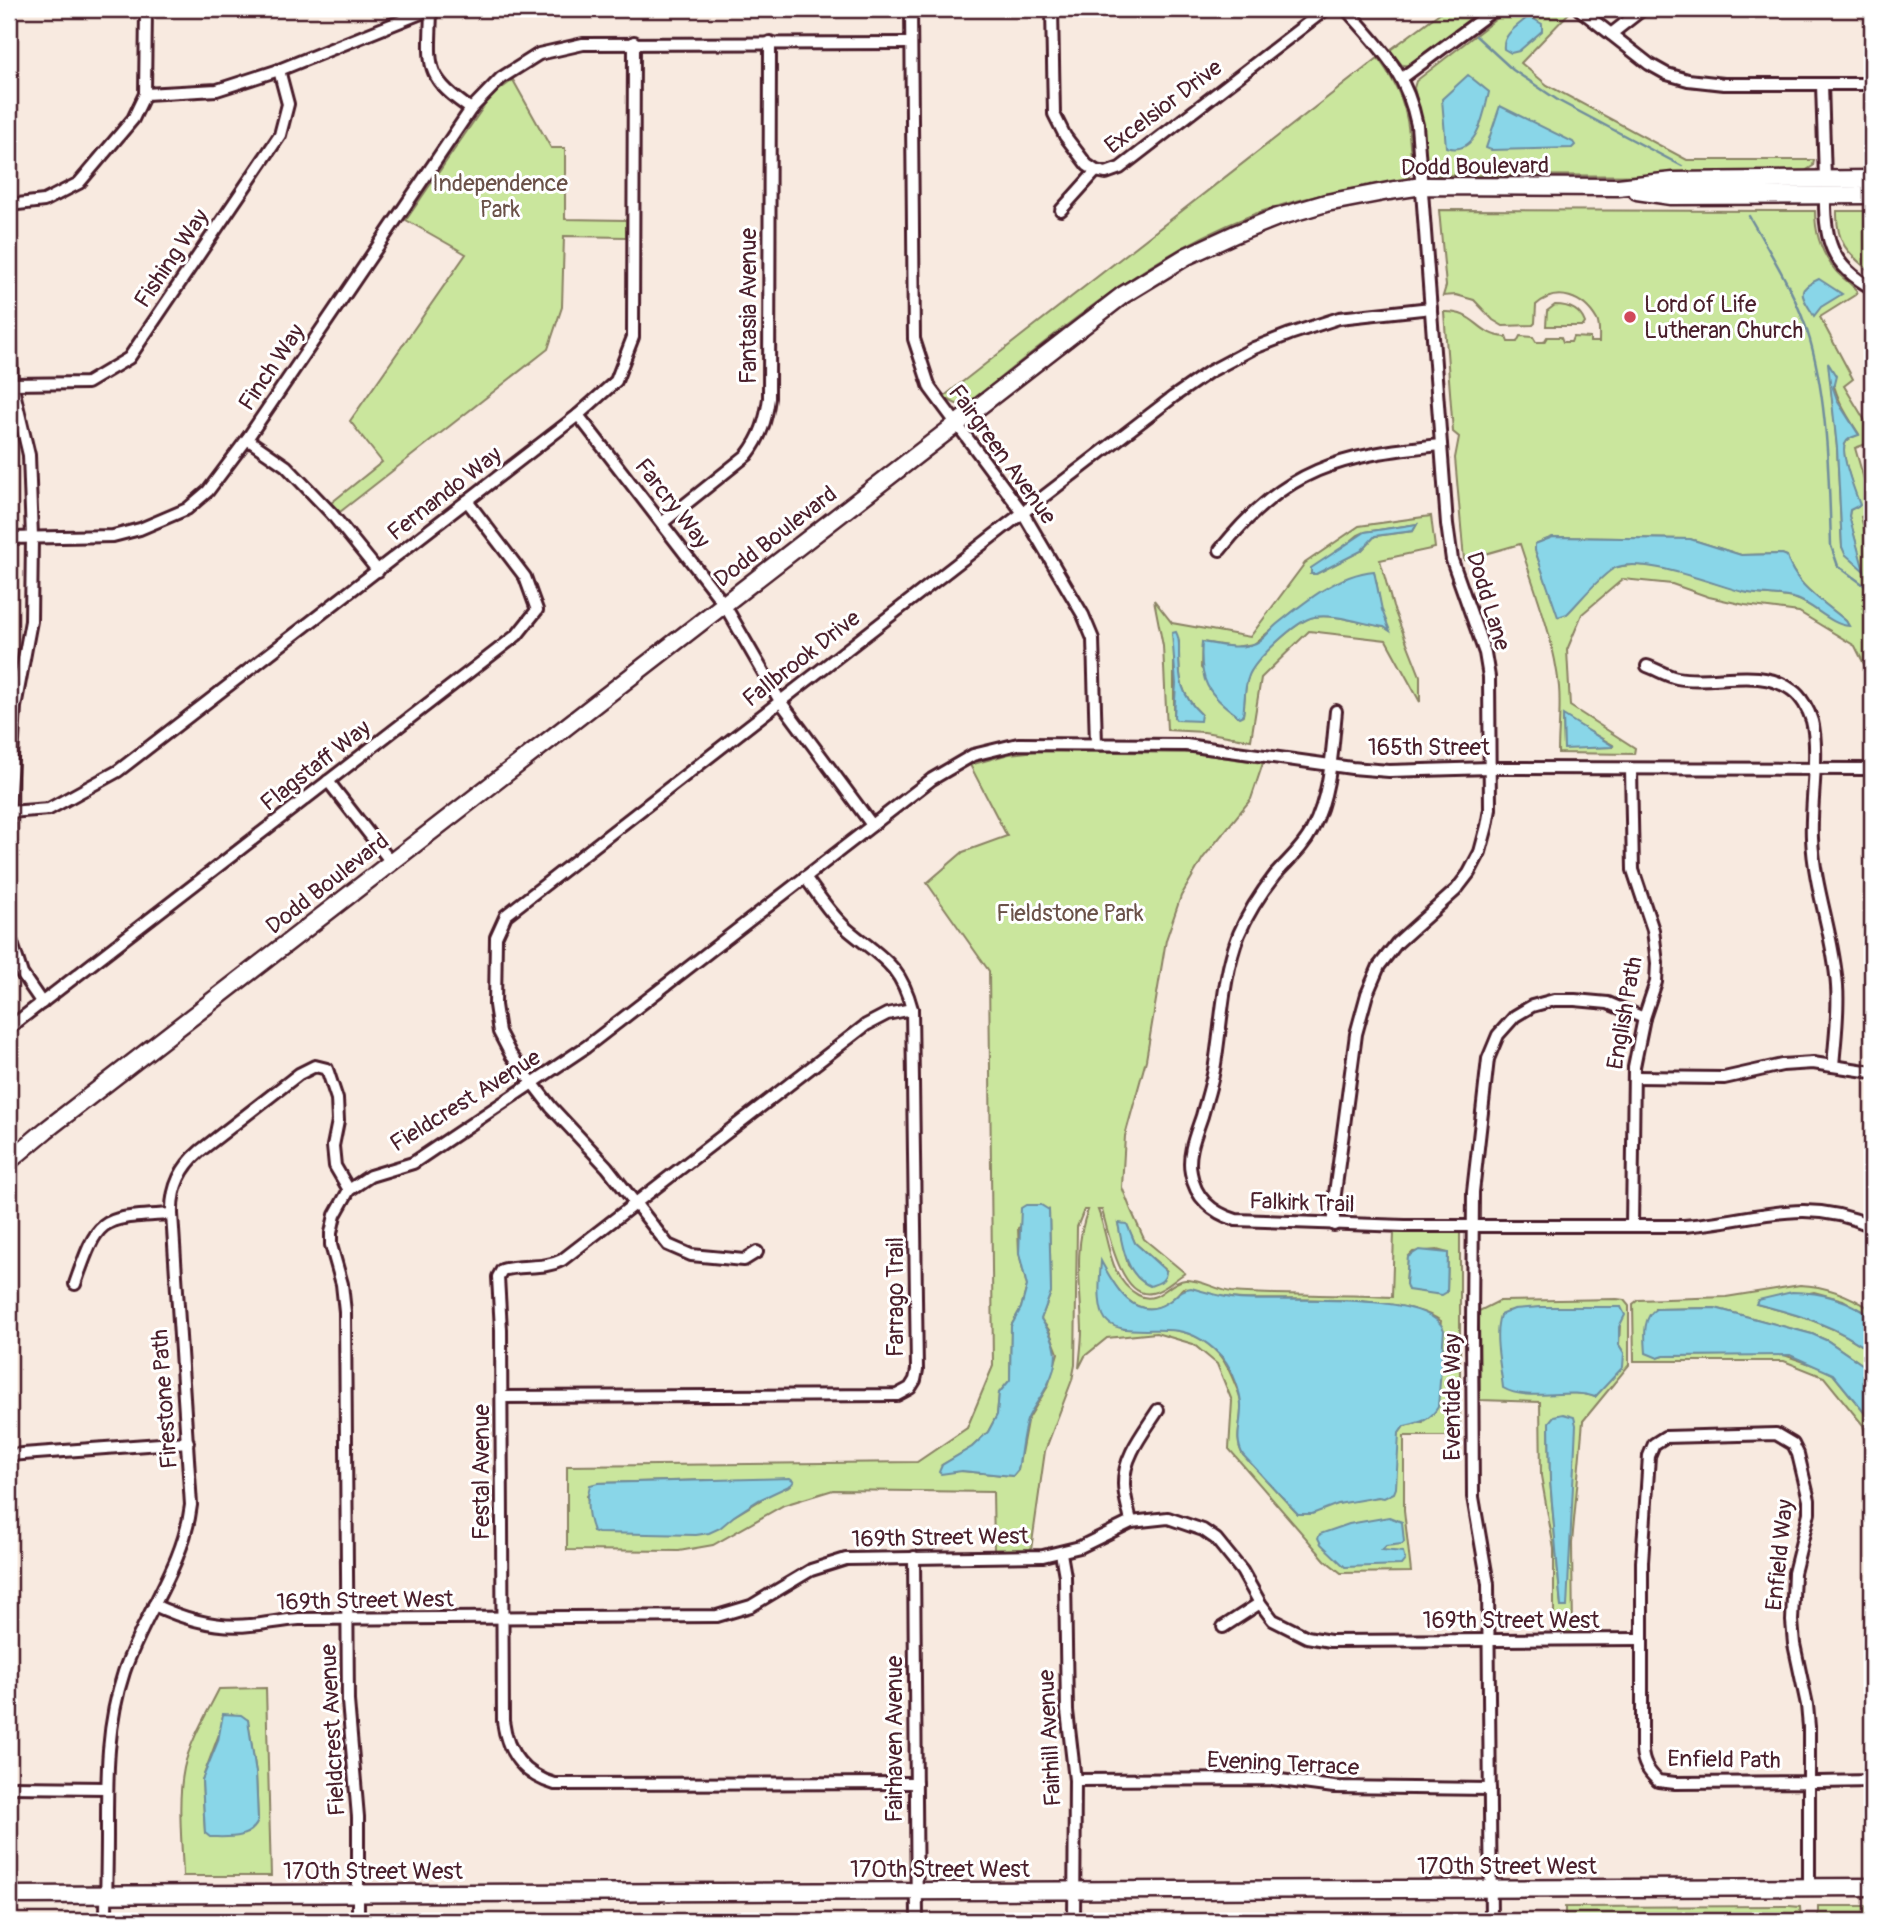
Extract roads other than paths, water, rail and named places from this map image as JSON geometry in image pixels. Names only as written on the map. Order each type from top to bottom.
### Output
[{"type":"street","points":[[9,205],[44,201],[79,183],[133,119],[145,94],[146,9]]},
{"type":"street","points":[[145,94],[217,90],[279,70],[431,9],[430,54],[435,77],[450,94],[471,109]]},
{"type":"street","name":"Fairgreen Avenue","points":[[911,9],[914,339],[930,388],[1023,513],[1083,615],[1093,639],[1096,744]]},
{"type":"street","name":"Excelsior Drive","points":[[1052,9],[1054,114],[1065,136],[1087,165],[1096,171],[1107,173],[1120,168],[1326,9]]},
{"type":"street","name":"Dodd Lane","points":[[1334,1225],[1338,1173],[1362,1007],[1372,980],[1387,955],[1406,934],[1456,890],[1475,862],[1487,826],[1490,768],[1489,677],[1485,653],[1452,560],[1417,125],[1402,78],[1346,9]]},
{"type":"street","points":[[1402,78],[1495,9]]},
{"type":"street","points":[[1579,9],[1649,64],[1667,74],[1688,80],[1724,84],[1872,84]]},
{"type":"street","points":[[1611,34],[1643,9]]},
{"type":"street","name":"Finch Way","points":[[9,538],[113,536],[140,529],[187,509],[208,491],[247,439],[471,109],[501,78],[539,54],[583,44],[635,42],[912,43]]},
{"type":"street","name":"Fernando Way","points":[[9,811],[49,809],[118,771],[578,415],[615,381],[633,337],[635,42]]},
{"type":"street","name":"Fantasia Avenue","points":[[662,523],[747,455],[757,443],[765,423],[769,398],[770,42]]},
{"type":"street","name":"Fishing Way","points":[[12,384],[87,383],[129,358],[281,135],[288,104],[279,70]]},
{"type":"street","points":[[1822,84],[1826,234],[1832,251],[1843,266],[1859,281],[1872,288]]},
{"type":"street","points":[[1061,211],[1096,171]]},
{"type":"street","name":"Dodd Boulevard","points":[[1825,187],[1872,178]]},
{"type":"street","name":"Dodd Boulevard","points":[[9,1161],[1123,295],[1196,251],[1275,218],[1326,203],[1422,186],[1618,187],[1673,181],[1825,187],[1872,195]]},
{"type":"street","name":"Fallbrook Drive","points":[[757,1252],[744,1260],[683,1253],[663,1239],[590,1147],[551,1107],[504,1044],[496,1018],[494,948],[499,926],[514,907],[1173,397],[1209,372],[1254,348],[1339,318],[1431,307]]},
{"type":"street","points":[[9,311],[12,384],[29,456],[32,537],[31,621],[15,707],[9,811]]},
{"type":"street","name":"Farcry Way","points":[[578,415],[724,604],[780,701],[872,825]]},
{"type":"street","points":[[247,439],[286,466],[331,513],[378,571]]},
{"type":"street","points":[[1220,550],[1272,496],[1306,476],[1364,454],[1441,446]]},
{"type":"street","points":[[467,501],[525,577],[537,610],[551,609]]},
{"type":"street","name":"Flagstaff Way","points":[[9,1028],[517,635],[537,610]]},
{"type":"street","points":[[1647,666],[1676,678],[1758,678],[1778,682],[1794,691],[1812,721],[1812,837],[1815,873],[1838,985],[1833,1066]]},
{"type":"street","name":"Falkirk Trail","points":[[1336,711],[1323,803],[1312,830],[1255,903],[1239,934],[1228,971],[1214,1071],[1190,1162],[1193,1182],[1201,1197],[1221,1215],[1256,1222],[1334,1225],[1632,1226],[1716,1224],[1762,1213],[1805,1209],[1854,1218],[1872,1226]]},
{"type":"street","name":"165th Street","points":[[989,750],[1018,744],[1211,747],[1389,771],[1490,768],[1872,769]]},
{"type":"street","name":"Fieldcrest Avenue","points":[[358,1921],[358,1817],[349,1726],[345,1312],[342,1284],[331,1245],[335,1216],[349,1189],[370,1176],[413,1163],[586,1047],[945,770],[989,750]]},
{"type":"street","name":"English Path","points":[[1631,769],[1633,870],[1653,930],[1657,963],[1656,982],[1636,1050],[1632,1226]]},
{"type":"street","points":[[328,781],[391,862]]},
{"type":"street","points":[[9,819],[11,940],[22,974],[42,1003]]},
{"type":"street","name":"Farrago Trail","points":[[502,1397],[897,1395],[909,1388],[915,1380],[912,1009],[906,988],[888,961],[846,928],[805,877]]},
{"type":"street","name":"Eventide Way","points":[[1491,1921],[1488,1584],[1473,1497],[1472,1226],[1488,1059],[1498,1035],[1515,1016],[1532,1006],[1554,1000],[1608,1003],[1644,1018]]},
{"type":"street","name":"Festal Avenue","points":[[912,1009],[887,1014],[866,1025],[562,1260],[546,1266],[502,1270],[498,1278],[502,1397],[505,1734],[514,1756],[522,1766],[543,1781],[568,1785],[916,1783]]},
{"type":"street","points":[[1634,1077],[1724,1079],[1782,1065],[1813,1063],[1872,1072]]},
{"type":"street","name":"Firestone Path","points":[[106,1921],[109,1740],[115,1705],[125,1670],[179,1552],[189,1521],[191,1497],[188,1442],[172,1214],[175,1186],[187,1163],[299,1073],[315,1066],[327,1069],[334,1088],[338,1121],[333,1157],[338,1174],[349,1189]]},
{"type":"street","name":"Dodd Boulevard","points":[[9,1152],[46,1130]]},
{"type":"street","points":[[75,1284],[91,1241],[98,1230],[108,1222],[126,1217],[172,1214]]},
{"type":"street","points":[[1131,1522],[1124,1484],[1125,1470],[1131,1454],[1158,1410]]},
{"type":"street","name":"Enfield Way","points":[[1642,1639],[1642,1563],[1649,1456],[1654,1444],[1665,1437],[1678,1434],[1776,1434],[1786,1438],[1798,1454],[1809,1500],[1807,1525],[1794,1573],[1792,1621],[1807,1705],[1809,1887]]},
{"type":"street","points":[[9,1455],[188,1442]]},
{"type":"street","name":"169th Street West","points":[[154,1605],[190,1619],[230,1626],[283,1620],[717,1616],[751,1606],[828,1563],[864,1558],[1034,1557],[1080,1547],[1131,1522],[1168,1518],[1203,1530],[1216,1539],[1242,1571],[1273,1620],[1307,1637],[1330,1641],[1488,1642],[1642,1639]]},
{"type":"street","name":"Fairhill Avenue","points":[[1061,1553],[1065,1576],[1067,1721],[1074,1780],[1074,1921]]},
{"type":"street","name":"Fairhaven Avenue","points":[[914,1557],[916,1921]]},
{"type":"street","points":[[1223,1627],[1260,1603]]},
{"type":"street","name":"Enfield Path","points":[[1642,1639],[1643,1761],[1647,1771],[1658,1781],[1809,1782]]},
{"type":"street","name":"Evening Terrace","points":[[1074,1780],[1272,1779],[1334,1787],[1490,1789]]},
{"type":"street","points":[[1809,1782],[1872,1781]]},
{"type":"street","points":[[9,1787],[107,1788]]},
{"type":"street","name":"170th Street West","points":[[9,1895],[1872,1887]]},
{"type":"water","points":[[1529,16],[1542,24],[1542,31],[1519,51],[1511,53],[1504,49],[1508,34]]},
{"type":"water","points":[[1468,75],[1489,92],[1481,122],[1472,140],[1465,146],[1446,147],[1442,99]]},
{"type":"water","points":[[1500,106],[1575,145],[1572,148],[1486,148]]},
{"type":"water","points":[[1819,279],[1842,294],[1821,307],[1814,316],[1806,303],[1803,290]]},
{"type":"water","points":[[1828,363],[1836,376],[1833,388],[1838,402],[1859,435],[1847,440],[1844,449],[1860,505],[1850,510],[1849,516],[1864,571],[1845,554],[1842,547],[1837,448]]},
{"type":"water","points":[[1417,524],[1413,531],[1375,536],[1361,551],[1311,574],[1311,568],[1365,532]]},
{"type":"water","points":[[1553,537],[1690,539],[1741,555],[1782,554],[1787,556],[1796,576],[1803,584],[1849,626],[1836,622],[1797,599],[1743,592],[1677,572],[1641,565],[1625,565],[1613,569],[1567,614],[1558,617],[1535,550],[1535,544]]},
{"type":"water","points":[[1374,571],[1382,610],[1390,631],[1384,627],[1339,618],[1314,617],[1287,633],[1258,662],[1248,678],[1243,715],[1239,717],[1212,693],[1207,686],[1202,667],[1202,642],[1236,647],[1256,643],[1286,616],[1322,591],[1347,578]]},
{"type":"water","points":[[1176,632],[1182,686],[1189,701],[1201,714],[1200,721],[1176,720],[1174,717],[1176,684],[1172,633]]},
{"type":"water","points":[[1563,715],[1613,746],[1564,749]]},
{"type":"water","points":[[1026,1205],[1041,1205],[1049,1210],[1051,1292],[1041,1319],[1054,1344],[1054,1368],[1027,1420],[1018,1470],[1013,1476],[962,1471],[941,1474],[939,1472],[942,1465],[972,1447],[988,1432],[997,1415],[999,1393],[1010,1380],[1011,1326],[1021,1308],[1027,1286],[1019,1253],[1021,1208]]},
{"type":"water","points":[[1118,1223],[1127,1224],[1135,1243],[1166,1271],[1161,1281],[1150,1286],[1135,1275],[1126,1259]]},
{"type":"water","points":[[1419,1250],[1448,1253],[1447,1292],[1442,1295],[1408,1290],[1408,1257]]},
{"type":"water","points":[[1101,1261],[1112,1281],[1127,1299],[1145,1308],[1156,1308],[1191,1288],[1238,1299],[1383,1303],[1411,1308],[1432,1317],[1444,1330],[1438,1407],[1428,1418],[1404,1426],[1399,1433],[1394,1493],[1384,1498],[1338,1504],[1312,1514],[1298,1514],[1240,1449],[1240,1396],[1233,1375],[1223,1358],[1214,1349],[1189,1334],[1173,1330],[1126,1329],[1108,1322],[1100,1302]]},
{"type":"water","points":[[1792,1292],[1814,1293],[1834,1298],[1872,1317],[1872,1353],[1832,1328],[1756,1304],[1758,1300]]},
{"type":"water","points":[[1621,1307],[1625,1315],[1619,1327],[1619,1345],[1624,1353],[1623,1367],[1595,1397],[1573,1393],[1525,1394],[1503,1388],[1497,1342],[1500,1315],[1514,1309]]},
{"type":"water","points":[[1715,1308],[1812,1334],[1828,1341],[1872,1371],[1872,1422],[1833,1374],[1790,1355],[1658,1358],[1646,1353],[1646,1322],[1656,1309]]},
{"type":"water","points":[[1563,1414],[1574,1417],[1576,1425],[1567,1607],[1561,1607],[1550,1480],[1549,1422],[1554,1416]]},
{"type":"water","points":[[790,1478],[794,1481],[791,1485],[759,1500],[709,1533],[598,1533],[593,1531],[589,1520],[590,1485],[598,1483]]},
{"type":"water","points":[[1389,1517],[1402,1522],[1404,1542],[1386,1546],[1382,1550],[1403,1552],[1405,1560],[1401,1565],[1345,1567],[1318,1538],[1320,1534],[1349,1524]]},
{"type":"water","points":[[223,1714],[241,1715],[248,1720],[256,1773],[258,1821],[250,1832],[244,1834],[210,1837],[205,1833],[202,1780],[218,1741]]},
{"type":"waterway","points":[[1476,36],[1513,70],[1559,101],[1682,166]]},
{"type":"waterway","points":[[1749,216],[1791,292],[1810,340],[1824,416],[1831,546],[1838,566],[1872,591]]},
{"type":"place","name":"Lord of Life Lutheran Church","points":[[1630,317]]},
{"type":"park label","name":"Independence Park","points":[[500,196]]},
{"type":"park label","name":"Fieldstone Park","points":[[1070,913]]}]
